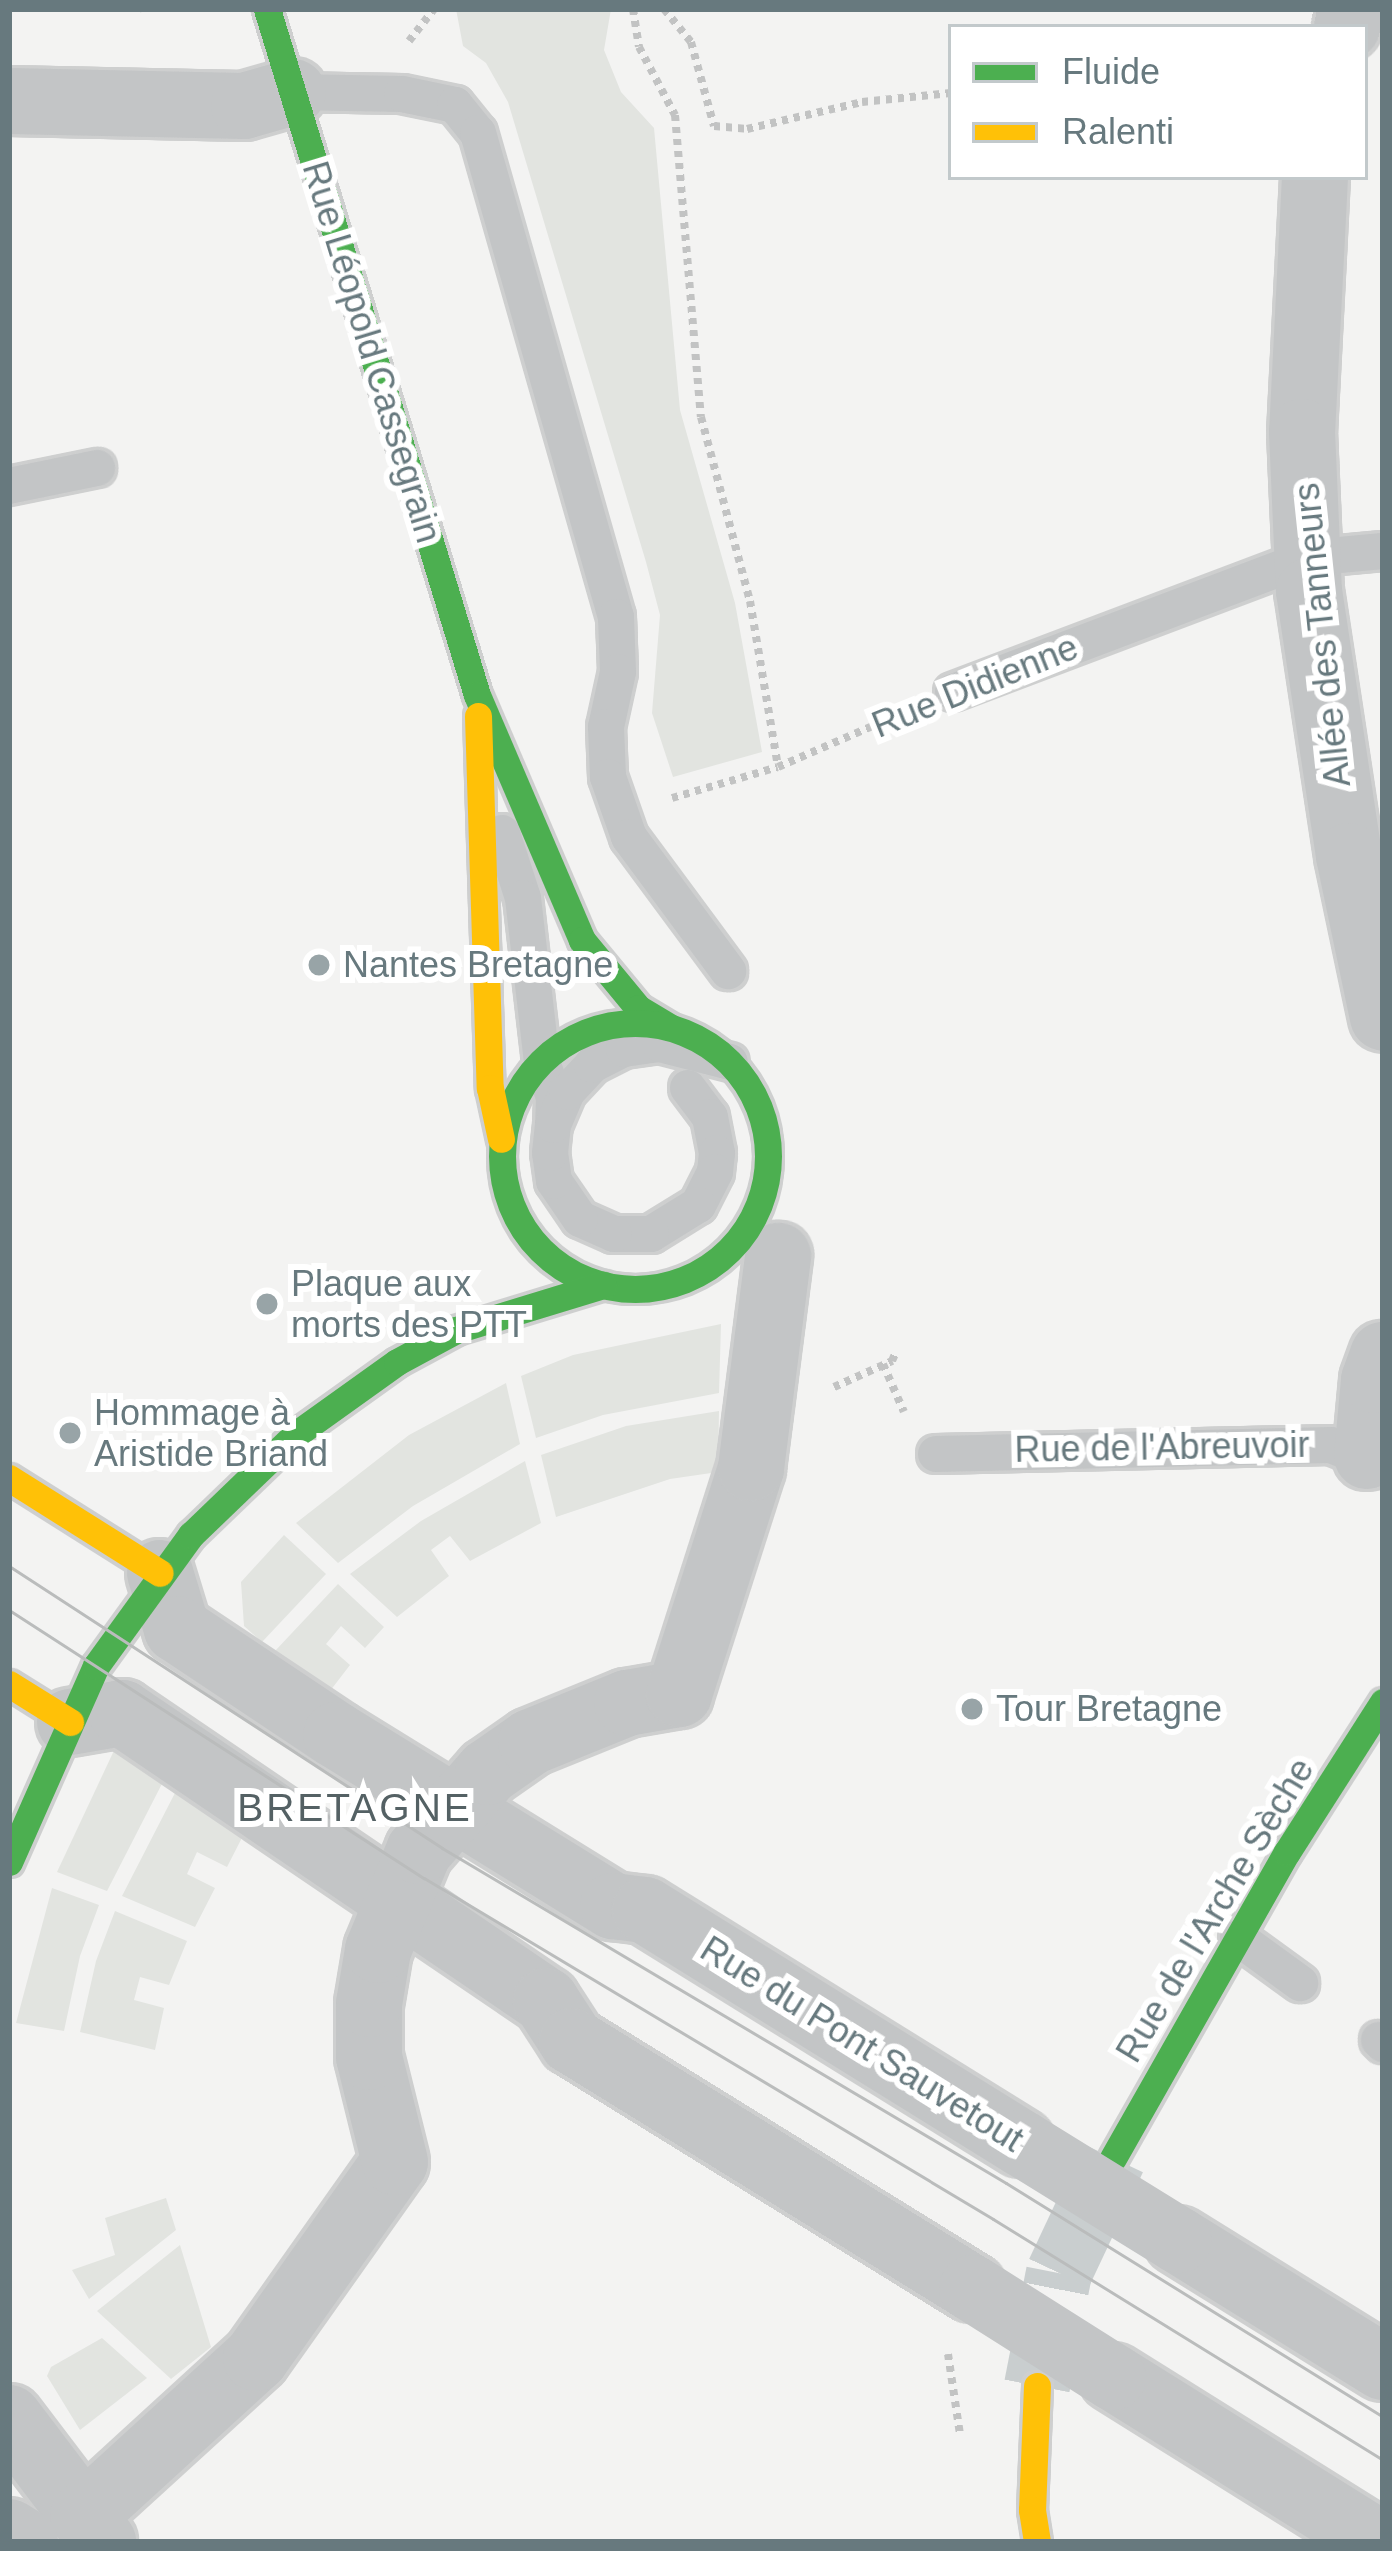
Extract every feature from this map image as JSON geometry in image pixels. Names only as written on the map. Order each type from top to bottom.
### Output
[{"type":"main road","name":"Rue Léopold Cassegrain","points":[[267,9],[477,695],[582,940],[638,1008],[692,1035],[730,1062]]},
{"type":"main road","name":"Rue Léopold Cassegrain","points":[[477,695],[490,1088],[506,1188],[523,1229]]},
{"type":"main road","points":[[502,1143],[508,1112],[542,1061],[563,1043],[615,1024],[670,1028]]},
{"type":"main road","points":[[523,1229],[563,1268],[603,1285],[643,1288],[696,1275],[739,1240],[764,1191],[767,1136],[754,1096],[730,1062]]},
{"type":"main road","points":[[514,1267],[523,1229]]},
{"type":"main road","points":[[9,1862],[106,1650],[190,1535],[295,1436],[397,1362],[456,1330],[603,1285]]},
{"type":"main road","points":[[456,1330],[497,1291]]},
{"type":"main road","points":[[9,1478],[160,1573]]},
{"type":"main road","points":[[9,1684],[70,1722]]},
{"type":"main road","name":"Rue de l'Arche Sèche","points":[[1113,2158],[1238,1938],[1383,1702]]},
{"type":"main road","points":[[1037,2386],[1032,2510],[1037,2542]]},
{"type":"street","points":[[9,101],[244,106],[293,92]]},
{"type":"street","name":"Allée des Tanneurs","points":[[1315,180],[1301,432],[1307,558],[1348,856],[1383,1017]]},
{"type":"street","points":[[9,2532],[70,2533],[256,2358],[395,2162],[369,2057],[369,2004],[378,1950],[395,1899],[419,1851],[453,1808],[488,1772],[531,1742],[627,1702],[679,1694],[751,1468],[778,1256]]},
{"type":"street","points":[[1375,1462],[1374,1380],[1383,1355]]},
{"type":"street","name":"Rue du Pont Sauvetout","points":[[160,1573],[177,1629],[336,1735],[614,1906],[645,1910],[1383,2367]]},
{"type":"street","points":[[70,1722],[122,1713],[546,2001],[572,2041],[958,2309],[1113,2377],[1377,2542]]},
{"type":"street","points":[[9,2418],[70,2533]]},
{"type":"lane","points":[[293,92],[402,94],[455,105],[478,134],[616,617],[618,672],[606,727],[608,777],[629,837],[728,970]]},
{"type":"lane","points":[[9,486],[97,468]]},
{"type":"lane","name":"Rue Didienne","points":[[953,692],[1307,558],[1383,551]]},
{"type":"lane","name":"Rue Léopold Cassegrain","points":[[479,761],[523,898],[542,1061],[554,1099],[554,1181],[567,1206],[596,1228],[651,1234],[685,1218],[715,1172],[710,1118],[688,1088]]},
{"type":"lane","points":[[553,1125],[567,1092],[592,1065],[624,1049],[660,1043],[730,1062]]},
{"type":"lane","name":"Rue de l'Abreuvoir","points":[[936,1454],[1330,1444],[1375,1462]]},
{"type":"lane","points":[[1238,1938],[1300,1983]]},
{"type":"path","points":[[633,9],[639,47],[675,115],[701,417],[750,601],[778,767]]},
{"type":"path","points":[[664,9],[692,42],[714,126],[747,129],[862,102],[948,94]]},
{"type":"path","name":"Rue Didienne","points":[[607,750],[641,742],[659,802],[778,767],[953,692]]},
{"type":"path","points":[[821,1392],[892,1361],[895,1354]]},
{"type":"path","points":[[958,2309],[962,2447]]},
{"type":"shaded area","points":[[456,9],[611,9],[604,50],[621,92],[654,128],[680,410],[735,603],[762,752],[673,777],[652,713],[660,615],[646,562],[508,102],[486,63],[463,46]]},
{"type":"shaded area","points":[[721,1324],[719,1393],[603,1415],[536,1438],[521,1376],[573,1355]]},
{"type":"shaded area","points":[[506,1383],[520,1444],[413,1506],[338,1563],[296,1523],[409,1435]]},
{"type":"shaded area","points":[[719,1411],[718,1472],[670,1479],[556,1517],[541,1455],[626,1426]]},
{"type":"shaded area","points":[[525,1461],[541,1523],[470,1561],[450,1536],[431,1550],[449,1576],[397,1617],[350,1574],[421,1521]]},
{"type":"shaded area","points":[[284,1535],[326,1574],[262,1642],[244,1626],[241,1582]]},
{"type":"shaded area","points":[[338,1584],[384,1627],[365,1648],[341,1626],[326,1644],[350,1665],[330,1691],[309,1674],[293,1692],[259,1668]]},
{"type":"shaded area","points":[[118,1742],[167,1774],[107,1891],[57,1872]]},
{"type":"shaded area","points":[[176,1791],[248,1826],[227,1867],[197,1852],[187,1874],[215,1888],[195,1927],[122,1896]]},
{"type":"shaded area","points":[[52,1888],[99,1905],[80,1956],[64,2031],[16,2023]]},
{"type":"shaded area","points":[[115,1911],[187,1941],[169,1985],[140,1977],[134,2000],[164,2008],[155,2050],[80,2032],[96,1961]]},
{"type":"shaded area","points":[[166,2198],[176,2230],[89,2299],[72,2270],[115,2255],[105,2218]]},
{"type":"shaded area","points":[[180,2245],[211,2347],[171,2379],[97,2311]]},
{"type":"shaded area","points":[[102,2338],[147,2378],[80,2430],[47,2376],[51,2367]]},
{"type":"tunnel","points":[[1037,2386],[1059,2273],[1113,2158]]},
{"type":"tram line","points":[[9,1566],[442,1848],[1006,2183],[1383,2417]]},
{"type":"tram line","points":[[9,1610],[424,1878],[993,2219],[1383,2460]]},
{"type":"traffic: fast","points":[[267,9],[477,695],[582,940],[638,1008],[670,1027]]},
{"type":"traffic: fast","points":[[635,1023],[686,1033],[729,1062],[758,1105],[768,1156],[758,1207],[729,1250],[686,1279],[635,1289],[584,1279],[541,1250],[512,1207],[502,1156],[512,1105],[541,1062],[584,1033],[635,1023]]},
{"type":"traffic: fast","points":[[9,1862],[96,1666],[191,1535],[295,1435],[397,1362],[456,1330],[603,1285]]},
{"type":"traffic: fast","points":[[1113,2158],[1287,1852],[1383,1702]]},
{"type":"traffic: slow","points":[[478,716],[490,1088],[501,1139]]},
{"type":"traffic: slow","points":[[9,1478],[160,1573]]},
{"type":"traffic: slow","points":[[9,1684],[70,1722]]},
{"type":"traffic: slow","points":[[1037,2386],[1032,2510],[1037,2542]]},
{"type":"place","name":"Nantes Bretagne","points":[[319,965]]},
{"type":"place","name":"Plaque aux morts des PTT","points":[[267,1304]]},
{"type":"place","name":"Hommage à Aristide Briand","points":[[70,1433]]},
{"type":"place","name":"Tour Bretagne","points":[[972,1709]]},
{"type":"district","name":"BRETAGNE","points":[[355,1808]]}]
